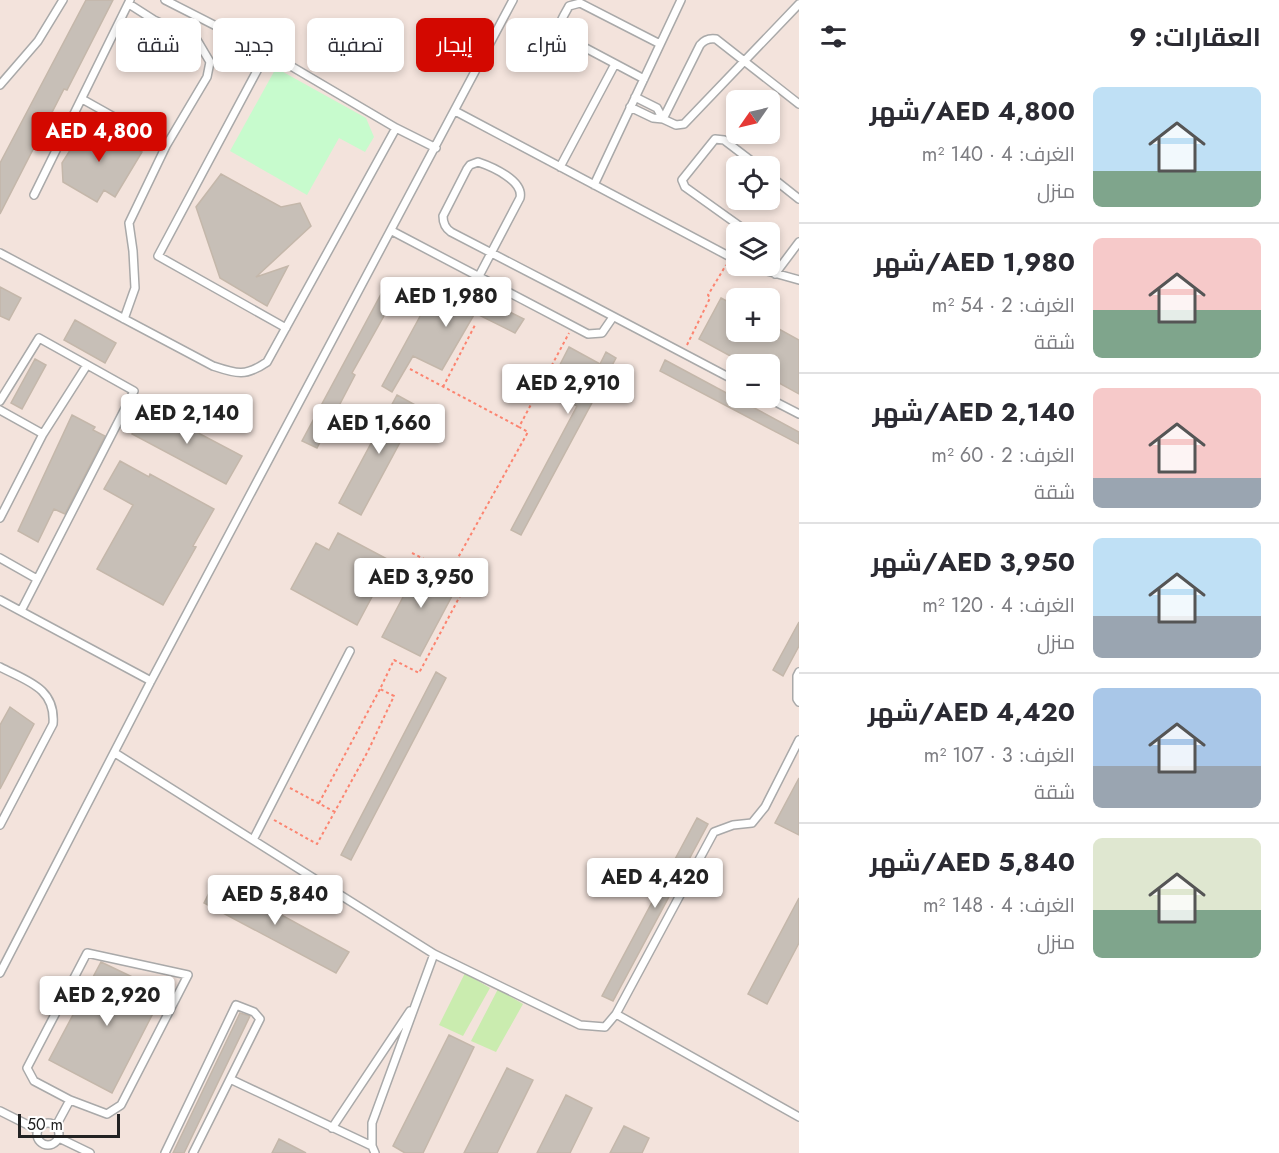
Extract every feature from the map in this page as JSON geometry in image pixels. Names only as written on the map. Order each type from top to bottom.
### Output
[{"type":"lane","points":[[0,85],[38,41],[63,0]]},
{"type":"lane","points":[[165,0],[213,24]]},
{"type":"lane","points":[[0,973],[116,753],[151,681],[513,0]]},
{"type":"lane","points":[[594,184],[681,0]]},
{"type":"lane","points":[[34,195],[129,2],[154,20],[197,40],[210,62],[207,77],[166,146],[129,224],[135,288],[124,319]]},
{"type":"lane","points":[[644,79],[560,33],[559,26],[571,5],[580,3],[660,44]]},
{"type":"lane","points":[[630,107],[653,118],[663,119],[676,125],[684,124],[799,4]]},
{"type":"lane","points":[[663,119],[703,42],[707,39],[716,39],[799,104]]},
{"type":"lane","points":[[560,166],[615,64]]},
{"type":"lane","points":[[295,68],[396,128],[436,148]]},
{"type":"lane","points":[[256,72],[158,256],[286,328]]},
{"type":"lane","points":[[635,97],[657,108],[663,119]]},
{"type":"lane","points":[[81,99],[166,146]]},
{"type":"lane","points":[[455,111],[726,255]]},
{"type":"lane","points":[[0,253],[213,366],[232,373],[252,372],[267,362],[396,128]]},
{"type":"lane","points":[[734,222],[685,187],[682,180],[712,142],[720,138],[745,156]]},
{"type":"lane","points":[[479,276],[491,253],[521,193],[518,184],[513,180],[483,164],[474,163],[467,169],[443,216],[447,229],[451,232],[491,253],[683,353],[726,376]]},
{"type":"lane","points":[[780,184],[799,199]]},
{"type":"lane","points":[[392,231],[588,334],[596,335],[607,328],[614,317]]},
{"type":"lane","points":[[780,266],[799,242]]},
{"type":"lane","points":[[780,275],[799,280]]},
{"type":"lane","points":[[0,401],[39,338],[134,391],[21,611]]},
{"type":"lane","points":[[0,518],[43,434],[87,365]]},
{"type":"lane","points":[[780,404],[799,414]]},
{"type":"lane","points":[[0,410],[43,434]]},
{"type":"lane","points":[[0,558],[37,579]]},
{"type":"lane","points":[[0,600],[151,681]]},
{"type":"lane","points":[[253,840],[350,651]]},
{"type":"lane","points":[[0,667],[45,692],[54,712],[53,724],[0,825]]},
{"type":"lane","points":[[799,672],[797,699],[799,702]]},
{"type":"lane","points":[[116,753],[434,954],[580,1025],[605,1027],[616,1014],[714,832],[733,825],[752,823],[765,807],[799,740]]},
{"type":"lane","points":[[87,953],[188,975],[121,1105],[107,1114],[70,1100],[34,1081],[27,1068],[87,953]]},
{"type":"lane","points":[[374,1150],[372,1124],[434,954]]},
{"type":"lane","points":[[332,1128],[416,1002]]},
{"type":"lane","points":[[165,1153],[236,1005],[254,1012],[260,1019],[193,1153]]},
{"type":"lane","points":[[616,1014],[799,1117]]},
{"type":"lane","points":[[230,1079],[374,1150]]},
{"type":"lane","points":[[56,1126],[70,1100]]},
{"type":"lane","points":[[0,1111],[38,1130]]},
{"type":"lane","points":[[48,1123],[56,1126],[60,1134],[53,1144],[44,1144],[38,1138],[40,1126],[48,1123]]},
{"type":"lane","points":[[59,1138],[90,1153]]},
{"type":"path","points":[[683,353],[710,298],[708,295],[726,269]]},
{"type":"path","points":[[443,387],[475,325]]},
{"type":"path","points":[[519,427],[573,326]]},
{"type":"path","points":[[410,369],[528,432],[450,572]]},
{"type":"path","points":[[319,803],[394,660],[419,673],[468,581],[410,552]]},
{"type":"path","points":[[266,816],[317,844],[368,751],[394,696],[380,689]]},
{"type":"path","points":[[282,784],[335,812]]},
{"type":"shaded area","points":[[0,0],[799,0],[799,1153],[0,1153]]},
{"type":"green space","points":[[274,72],[283,72],[366,118],[374,137],[365,152],[339,138],[307,195],[230,151]]},
{"type":"green space","points":[[465,973],[490,988],[463,1036],[439,1025]]},
{"type":"green space","points":[[498,989],[523,1004],[496,1052],[471,1041]]},
{"type":"building","points":[[86,0],[113,0],[0,214],[0,163]]},
{"type":"building","points":[[89,120],[142,152],[115,197],[104,190],[97,202],[63,182],[62,163]]},
{"type":"building","points":[[221,174],[281,207],[300,203],[311,226],[256,277],[288,266],[267,306],[220,278],[196,207]]},
{"type":"building","points":[[441,278],[524,319],[515,333],[475,313],[442,370],[413,356],[392,392],[382,386]]},
{"type":"building","points":[[387,283],[399,289],[352,373],[355,375],[317,448],[302,441]]},
{"type":"building","points":[[0,287],[21,298],[9,320],[0,316]]},
{"type":"building","points":[[721,298],[726,301],[726,342],[780,342],[780,330],[799,340],[799,394],[780,384],[780,354],[727,354],[699,339]]},
{"type":"building","points":[[75,320],[116,343],[105,363],[64,340]]},
{"type":"building","points":[[569,347],[600,364],[606,352],[616,358],[521,535],[511,530],[577,406],[547,390]]},
{"type":"building","points":[[35,359],[46,365],[22,409],[11,403]]},
{"type":"building","points":[[665,360],[726,393],[726,406],[660,371]]},
{"type":"building","points":[[397,395],[419,407],[361,515],[339,503]]},
{"type":"building","points":[[147,406],[242,456],[226,484],[132,434]]},
{"type":"building","points":[[730,408],[754,408],[799,432],[799,444]]},
{"type":"building","points":[[72,415],[95,427],[93,430],[105,436],[65,514],[54,509],[38,542],[18,531]]},
{"type":"building","points":[[120,461],[149,477],[150,474],[214,509],[193,546],[196,547],[163,605],[97,569],[133,505],[104,489]]},
{"type":"building","points":[[338,533],[391,561],[357,625],[291,589],[316,543],[329,550]]},
{"type":"building","points":[[421,563],[460,581],[420,656],[382,637]]},
{"type":"building","points":[[799,622],[799,646],[783,676],[773,670]]},
{"type":"building","points":[[436,672],[446,678],[351,860],[341,855]]},
{"type":"building","points":[[10,707],[34,724],[0,789],[0,725]]},
{"type":"building","points":[[799,778],[799,835],[775,823]]},
{"type":"building","points":[[697,818],[708,824],[613,1001],[602,996]]},
{"type":"building","points":[[216,879],[349,952],[336,973],[204,903]]},
{"type":"building","points":[[799,898],[799,943],[767,1004],[748,994]]},
{"type":"building","points":[[101,962],[164,992],[112,1093],[49,1060]]},
{"type":"building","points":[[240,1013],[250,1016],[184,1153],[173,1153]]},
{"type":"building","points":[[449,1035],[474,1047],[423,1153],[405,1153],[393,1146]]},
{"type":"building","points":[[507,1068],[533,1080],[497,1153],[464,1153]]},
{"type":"building","points":[[566,1095],[592,1108],[570,1153],[537,1153]]},
{"type":"building","points":[[624,1126],[649,1138],[642,1153],[610,1153]]},
{"type":"building","points":[[279,1139],[306,1153],[272,1153]]}]
